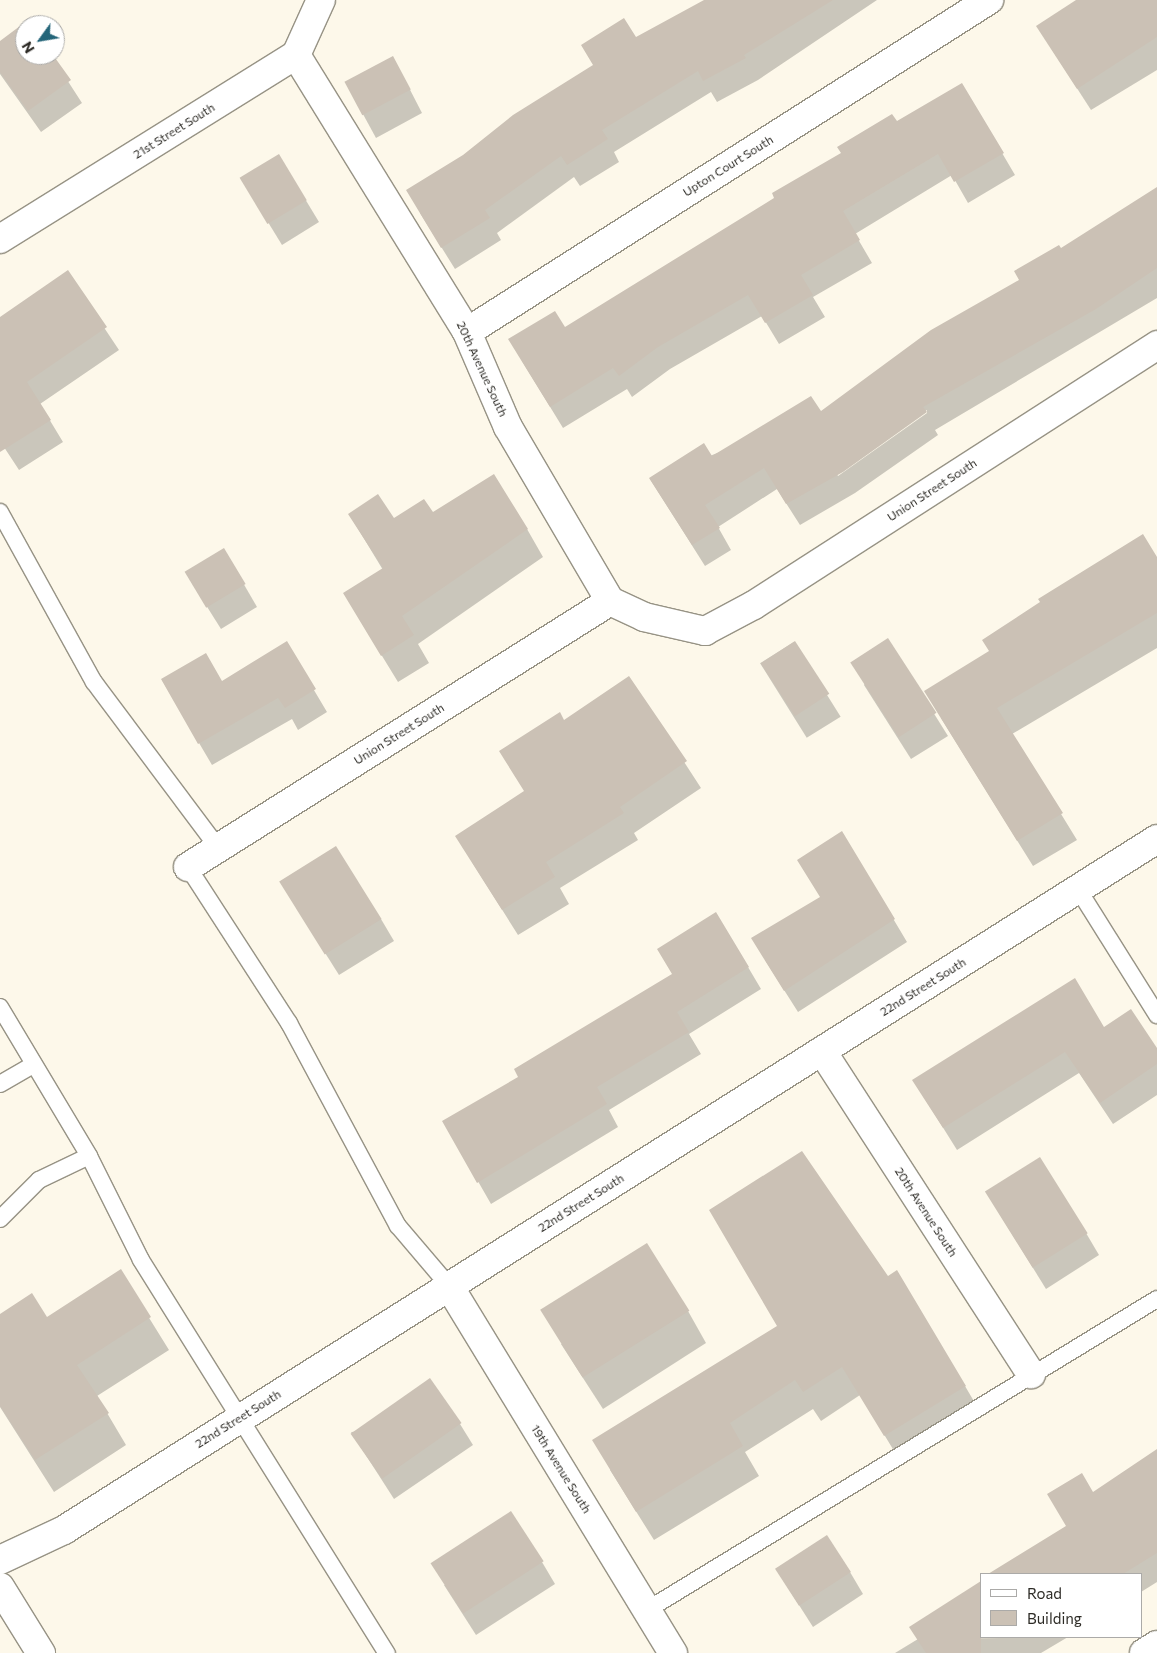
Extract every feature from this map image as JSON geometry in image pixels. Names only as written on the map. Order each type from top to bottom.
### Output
[{"type":"street","points":[[296,55],[321,0]]},
{"type":"street","name":"Upton Court South","points":[[467,332],[989,0]]},
{"type":"street","name":"21st Street South","points":[[0,239],[296,55]]},
{"type":"street","name":"20th Avenue South","points":[[296,55],[467,332],[508,427],[610,601]]},
{"type":"street","name":"Union Street South","points":[[188,867],[610,601],[644,617],[705,632],[754,605],[1157,345]]},
{"type":"street","name":"22nd Street South","points":[[0,1560],[64,1530],[1157,839]]},
{"type":"street","name":"20th Avenue South","points":[[822,1051],[1030,1374]]},
{"type":"street","name":"19th Avenue South","points":[[449,1286],[673,1653]]},
{"type":"street","points":[[0,1587],[41,1653]]},
{"type":"street","points":[[1144,1653],[1157,1645]]},
{"type":"lane","points":[[0,512],[94,682],[218,848]]},
{"type":"lane","points":[[188,867],[289,1023],[398,1226],[449,1286]]},
{"type":"lane","points":[[1078,889],[1157,1015]]},
{"type":"lane","points":[[0,1007],[89,1156],[141,1260],[387,1653]]},
{"type":"lane","points":[[0,1084],[34,1064]]},
{"type":"lane","points":[[0,1219],[39,1180],[89,1156]]},
{"type":"lane","points":[[647,1610],[1030,1374],[1157,1299]]},
{"type":"building","points":[[704,0],[833,0],[744,55],[746,58],[703,81],[698,71],[602,130],[608,139],[567,165],[561,156],[485,210],[490,218],[441,248],[406,190],[463,155],[513,115],[593,65],[581,45],[624,18],[636,37]]},
{"type":"building","points":[[1076,0],[1157,0],[1157,37],[1077,89],[1036,26]]},
{"type":"building","points":[[15,30],[15,65],[60,65],[71,80],[28,111],[0,72],[0,41]]},
{"type":"building","points":[[393,56],[411,90],[362,115],[344,82]]},
{"type":"building","points":[[962,83],[1004,153],[954,182],[938,154],[843,211],[860,240],[801,275],[813,295],[765,323],[748,295],[658,347],[619,376],[613,368],[550,407],[508,339],[555,311],[565,327],[774,198],[772,193],[841,153],[837,147],[892,114],[897,121]]},
{"type":"building","points":[[279,154],[307,200],[267,224],[240,178]]},
{"type":"building","points":[[1157,187],[1157,268],[1096,309],[923,407],[927,412],[843,472],[786,504],[764,468],[705,505],[720,528],[692,545],[649,478],[704,443],[712,456],[811,396],[821,411],[931,330],[1019,280],[1014,271],[1059,245],[1061,248]]},
{"type":"building","points":[[68,270],[107,327],[27,382],[51,420],[0,452],[0,317]]},
{"type":"building","points":[[494,474],[528,529],[402,616],[414,635],[381,656],[343,593],[383,568],[348,514],[378,494],[394,518],[424,499],[433,512]]},
{"type":"building","points":[[1143,534],[1157,557],[1157,613],[997,708],[1063,813],[1017,841],[924,691],[989,651],[982,640],[1040,602],[1038,599]]},
{"type":"building","points":[[224,548],[246,584],[206,608],[185,572]]},
{"type":"building","points":[[888,638],[936,713],[899,737],[850,663]]},
{"type":"building","points":[[287,641],[316,689],[285,708],[278,698],[198,744],[161,679],[206,653],[222,681]]},
{"type":"building","points":[[795,641],[829,694],[795,716],[761,663]]},
{"type":"building","points":[[629,676],[687,761],[620,807],[624,813],[546,862],[555,877],[502,910],[455,836],[524,791],[499,751],[560,712],[564,720]]},
{"type":"building","points":[[842,831],[895,919],[784,991],[751,938],[820,897],[797,860]]},
{"type":"building","points":[[336,846],[382,919],[325,954],[279,882]]},
{"type":"building","points":[[716,912],[749,967],[677,1012],[689,1032],[597,1087],[607,1104],[477,1183],[442,1121],[518,1077],[514,1069],[672,974],[657,949]]},
{"type":"building","points":[[1075,978],[1104,1027],[1131,1009],[1157,1048],[1157,1064],[1100,1103],[1065,1052],[943,1128],[912,1080]]},
{"type":"building","points":[[802,1151],[888,1276],[897,1270],[966,1386],[884,1436],[842,1367],[803,1392],[795,1380],[730,1423],[743,1446],[636,1512],[592,1440],[777,1326],[709,1210]]},
{"type":"building","points":[[1040,1157],[1088,1233],[1033,1268],[985,1191]]},
{"type":"building","points":[[647,1243],[689,1311],[583,1378],[540,1310]]},
{"type":"building","points":[[121,1269],[151,1317],[77,1365],[109,1413],[35,1460],[0,1406],[0,1314],[32,1293],[47,1317]]},
{"type":"building","points":[[430,1378],[462,1423],[382,1479],[351,1434]]},
{"type":"building","points":[[1157,1449],[1157,1553],[1125,1573],[990,1573],[1066,1526],[1047,1494],[1082,1473],[1093,1492]]},
{"type":"building","points":[[511,1511],[544,1561],[463,1614],[430,1563]]},
{"type":"building","points":[[827,1535],[851,1572],[799,1606],[775,1569]]},
{"type":"building","points":[[980,1582],[981,1653],[926,1653],[909,1627]]}]
